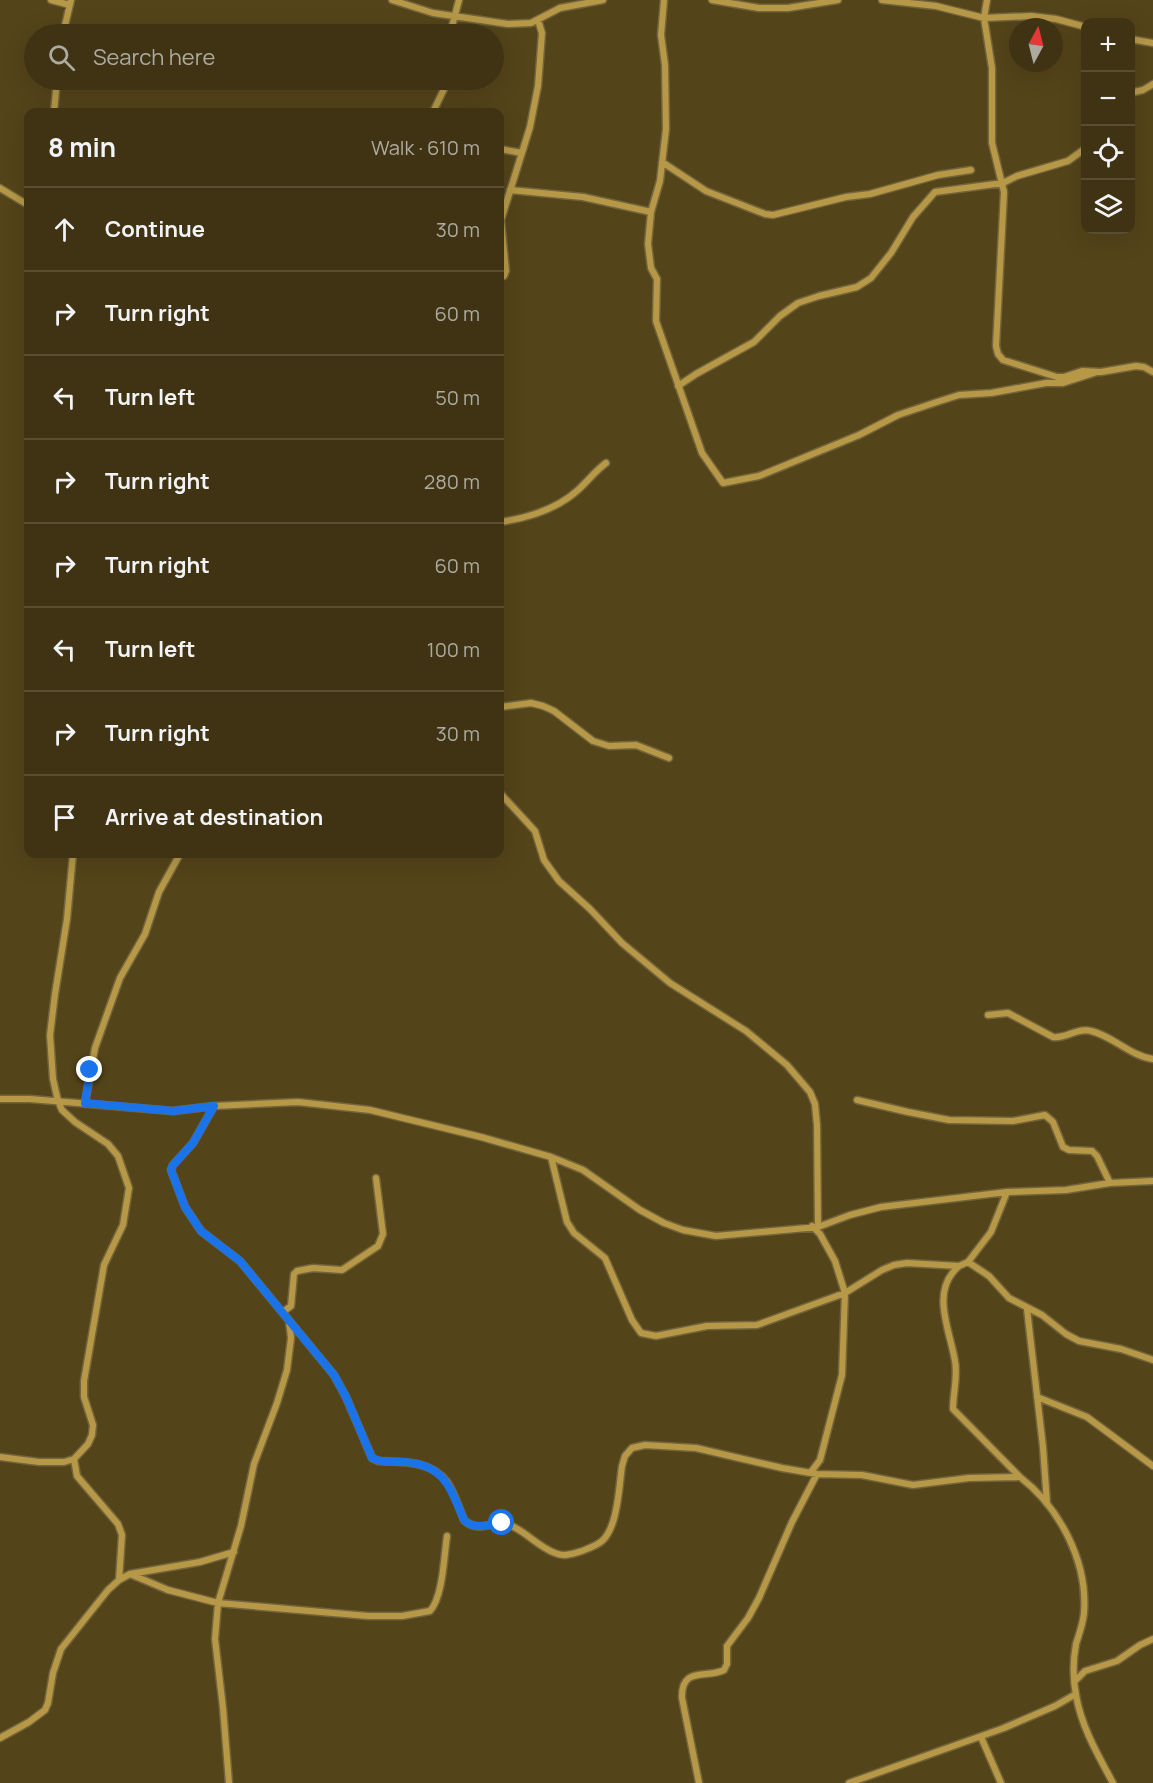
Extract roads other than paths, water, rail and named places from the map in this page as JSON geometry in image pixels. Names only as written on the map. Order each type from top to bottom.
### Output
[{"type":"street","points":[[51,0],[70,2],[65,24]]},
{"type":"street","points":[[392,0],[425,11],[508,24],[524,24],[538,20],[560,8],[603,0]]},
{"type":"street","points":[[452,24],[459,0]]},
{"type":"street","points":[[664,0],[662,35],[667,119],[660,182],[651,212],[648,244],[651,268],[657,279],[656,321],[702,453],[723,483],[759,476],[859,435],[898,415],[959,395],[991,393],[1046,383],[1063,383],[1097,372],[1136,366],[1153,372]]},
{"type":"street","points":[[711,0],[766,8],[788,8],[838,0]]},
{"type":"street","points":[[882,0],[936,6],[984,18],[1032,16],[1081,26]]},
{"type":"street","points":[[987,0],[984,18],[992,69],[992,143],[1003,183],[996,346],[998,354],[1008,363],[1057,377],[1084,370],[1097,372]]},
{"type":"street","points":[[504,210],[530,127],[538,86],[542,33],[538,20]]},
{"type":"street","points":[[1135,40],[1153,43]]},
{"type":"street","points":[[1135,92],[1153,84]]},
{"type":"street","points":[[54,108],[56,90]]},
{"type":"street","points":[[435,108],[444,90]]},
{"type":"street","points":[[504,150],[522,153]]},
{"type":"street","points":[[678,386],[754,342],[780,316],[798,303],[857,287],[871,278],[891,253],[913,217],[935,192],[1003,183],[1017,176],[1068,161],[1081,152]]},
{"type":"street","points":[[662,162],[706,191],[773,215],[846,197],[870,194],[926,178],[971,170]]},
{"type":"street","points":[[0,188],[24,203]]},
{"type":"street","points":[[510,190],[584,197],[651,212]]},
{"type":"street","points":[[504,251],[506,271],[504,276]]},
{"type":"street","points":[[504,521],[551,509],[572,495],[606,463]]},
{"type":"street","points":[[504,706],[531,703],[543,706],[554,711],[593,741],[609,746],[636,745],[669,758]]},
{"type":"street","points":[[504,797],[536,831],[544,860],[559,880],[622,943],[670,983],[746,1031],[787,1065],[810,1092],[815,1104],[815,1227],[839,1269],[845,1293],[842,1375],[820,1460],[759,1598],[748,1618],[727,1646],[727,1664],[724,1670],[696,1674],[686,1680],[683,1686],[682,1698],[699,1783]]},
{"type":"street","points":[[0,1457],[39,1462],[64,1462],[74,1460],[88,1444],[93,1425],[84,1397],[84,1381],[104,1265],[123,1225],[129,1188],[118,1156],[108,1144],[67,1116],[58,1101],[53,1079],[50,1035],[67,920],[73,858]]},
{"type":"street","points":[[85,1103],[95,1048],[120,978],[145,934],[159,891],[178,858]]},
{"type":"street","points":[[988,1015],[1008,1013],[1058,1038],[1082,1030],[1092,1031],[1141,1056],[1153,1059]]},
{"type":"street","points":[[0,1099],[58,1101],[173,1111],[214,1106],[298,1102],[370,1110],[551,1157],[583,1170],[640,1210],[683,1230],[716,1236],[815,1227],[881,1206],[1008,1192],[1066,1190],[1110,1183],[1153,1181]]},
{"type":"street","points":[[857,1100],[950,1120],[1013,1121],[1044,1115],[1053,1122],[1063,1147],[1069,1150],[1092,1151],[1097,1156],[1110,1183]]},
{"type":"street","points":[[214,1106],[193,1143],[171,1170],[185,1207],[201,1231],[240,1261],[334,1375],[372,1458],[378,1461],[409,1462],[429,1467],[438,1473],[447,1482],[464,1520],[476,1528],[495,1524],[509,1525],[545,1548],[566,1556],[597,1545],[611,1531],[621,1466],[625,1456],[632,1448],[645,1445],[696,1448],[814,1473],[862,1475],[913,1485],[969,1478],[1020,1477]]},
{"type":"street","points":[[551,1157],[567,1222],[574,1233],[605,1258],[632,1320],[641,1333],[656,1336],[707,1326],[757,1325],[845,1293],[894,1265],[907,1263],[959,1266]]},
{"type":"street","points":[[283,1312],[291,1306],[294,1275],[297,1271],[313,1268],[342,1270],[378,1246],[383,1234],[376,1178]]},
{"type":"street","points":[[1008,1192],[991,1232],[968,1262],[959,1266],[946,1281],[943,1295],[950,1344],[955,1360],[953,1409],[1047,1503],[1063,1528],[1076,1556],[1081,1575],[1083,1615],[1074,1657],[1076,1694],[1082,1718],[1113,1783]]},
{"type":"street","points":[[968,1262],[989,1276],[1005,1295],[1027,1309],[1042,1315],[1079,1341],[1121,1349],[1153,1360]]},
{"type":"street","points":[[1027,1309],[1047,1503]]},
{"type":"street","points":[[229,1783],[223,1708],[214,1639],[218,1604],[234,1552],[254,1464],[287,1370],[291,1338],[290,1320]]},
{"type":"street","points":[[1037,1397],[1087,1417],[1153,1466]]},
{"type":"street","points":[[74,1460],[77,1476],[118,1524],[122,1535],[119,1580]]},
{"type":"street","points":[[130,1574],[168,1590],[218,1604],[368,1616],[402,1616],[430,1611],[433,1608],[440,1588],[447,1536]]},
{"type":"street","points":[[0,1738],[45,1710],[61,1649],[108,1590],[119,1580],[130,1574],[191,1564],[234,1552]]},
{"type":"street","points":[[1075,1682],[1085,1671],[1117,1661],[1153,1639]]},
{"type":"street","points":[[849,1783],[981,1737],[1034,1715],[1076,1694]]},
{"type":"street","points":[[981,1737],[1001,1783]]}]
